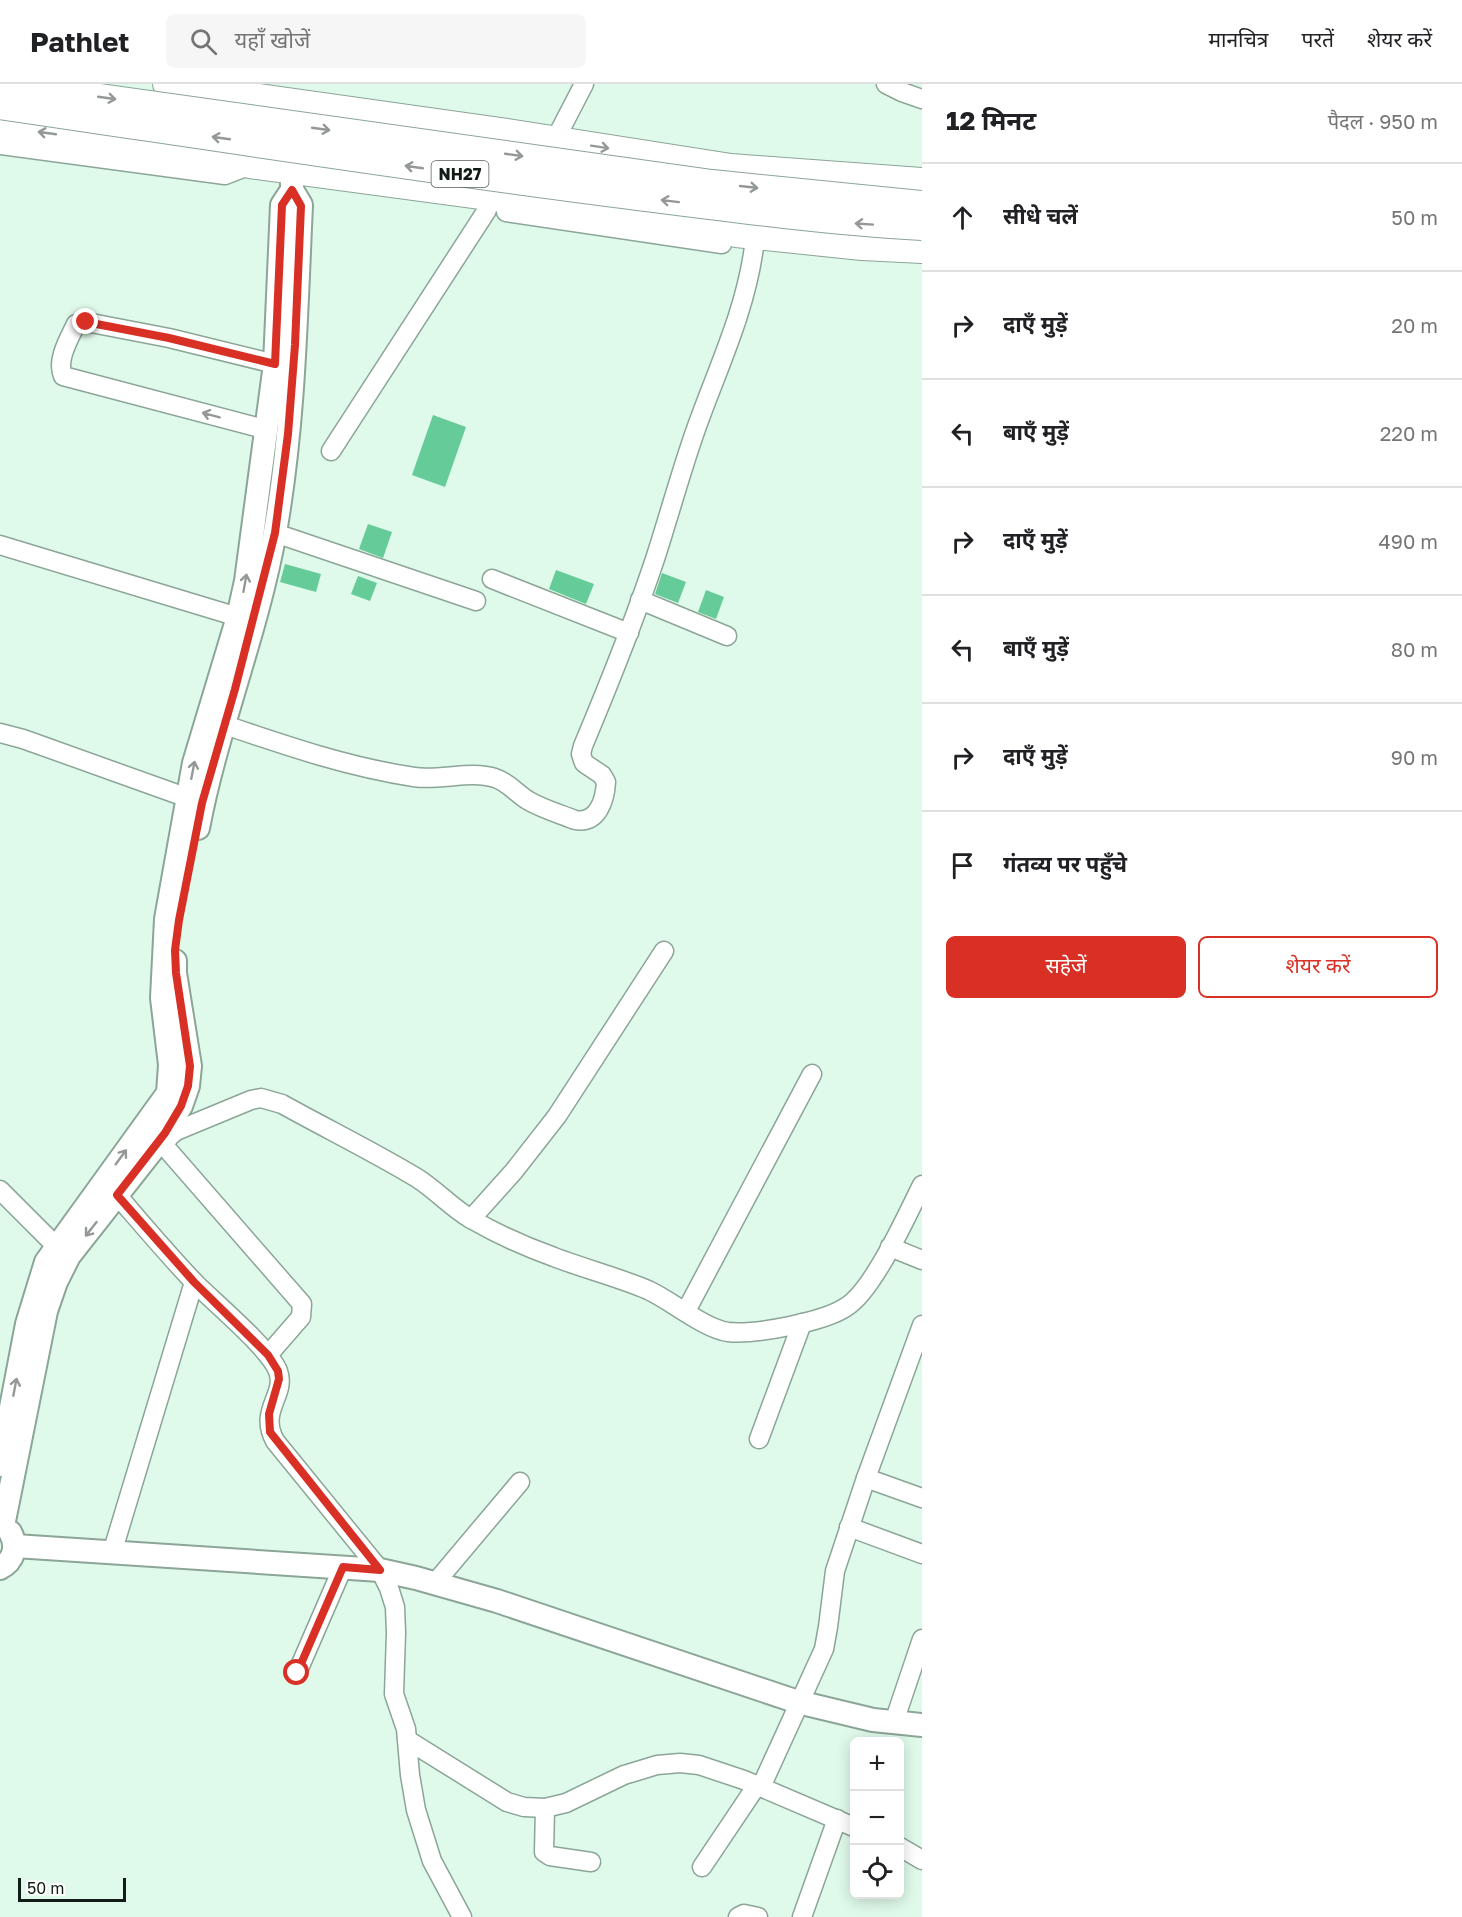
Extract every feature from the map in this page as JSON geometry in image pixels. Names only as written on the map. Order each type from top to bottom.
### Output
[{"type":"highway","name":"NH27","points":[[8,84],[712,183],[922,204]]},
{"type":"highway","points":[[166,84],[292,93],[555,140],[731,167],[922,181]]},
{"type":"highway","name":"NH27","points":[[0,106],[495,179],[773,214],[922,227]]},
{"type":"highway","points":[[0,126],[250,165],[299,178],[736,234],[862,247],[922,250]]},
{"type":"main road","points":[[0,1568],[10,1561],[15,1545],[9,1530],[2,1525],[46,1311],[56,1282],[69,1256],[165,1133],[181,1106],[188,1086],[190,1066],[176,973],[175,950],[179,920],[202,803],[225,725],[275,533],[288,434],[296,333],[301,206],[292,93]]},
{"type":"main road","points":[[0,1465],[27,1324],[46,1262],[168,1093],[170,1065],[162,998],[166,919],[194,763],[238,617],[246,581],[268,430],[275,364],[282,205],[299,178]]},
{"type":"main road","points":[[15,1545],[380,1570],[497,1601],[798,1702],[842,1713],[922,1725]]},
{"type":"street","points":[[555,140],[584,84]]},
{"type":"street","points":[[886,84],[922,99]]},
{"type":"street","points":[[0,145],[225,175],[250,165]]},
{"type":"street","points":[[299,178],[343,190],[693,241],[922,262]]},
{"type":"street","points":[[331,451],[487,210]]},
{"type":"street","points":[[225,725],[312,755],[378,770],[435,779],[482,775],[495,778],[505,782],[513,791],[531,802],[575,820],[587,821],[597,814],[606,782],[602,775],[584,763],[581,754],[629,633],[696,429],[746,293],[754,247]]},
{"type":"street","points":[[268,430],[63,376],[60,368],[66,344],[76,324],[86,322],[169,338],[275,364]]},
{"type":"street","points":[[275,533],[476,601]]},
{"type":"street","points":[[0,545],[238,617]]},
{"type":"street","points":[[492,579],[629,633]]},
{"type":"street","points":[[640,600],[727,636]]},
{"type":"street","points":[[0,734],[23,739],[188,798]]},
{"type":"street","points":[[471,1219],[557,1116],[664,951]]},
{"type":"street","points":[[686,1311],[812,1074]]},
{"type":"street","points":[[268,1355],[301,1317],[302,1304],[165,1144],[176,1131],[251,1100],[261,1098],[272,1100],[419,1179],[471,1219],[554,1257],[625,1280],[660,1295],[708,1325],[726,1332],[802,1323],[826,1318],[847,1307],[856,1299],[890,1247],[922,1185]]},
{"type":"street","points":[[0,1190],[57,1247]]},
{"type":"street","points":[[117,1195],[194,1282],[268,1355],[278,1371],[279,1379],[269,1414],[270,1432],[380,1570],[395,1607],[394,1694],[409,1742],[410,1774],[416,1809],[432,1861],[462,1917]]},
{"type":"street","points":[[890,1247],[922,1260]]},
{"type":"street","points":[[112,1553],[194,1282]]},
{"type":"street","points":[[759,1439],[802,1323]]},
{"type":"street","points":[[702,1867],[759,1786],[824,1649],[835,1571],[866,1478],[913,1373],[922,1325]]},
{"type":"street","points":[[866,1478],[922,1498]]},
{"type":"street","points":[[435,1583],[520,1482]]},
{"type":"street","points":[[849,1527],[922,1554]]},
{"type":"street","points":[[297,1673],[343,1567]]},
{"type":"street","points":[[894,1722],[922,1638]]},
{"type":"street","points":[[409,1742],[507,1802],[524,1807],[545,1808],[566,1803],[624,1775],[657,1766],[680,1763],[699,1765],[759,1786],[850,1825]]},
{"type":"street","points":[[545,1808],[544,1852],[550,1856],[591,1862]]},
{"type":"street","points":[[802,1917],[837,1819]]},
{"type":"street","points":[[904,1849],[922,1860]]},
{"type":"street","points":[[738,1917],[749,1914],[758,1917]]},
{"type":"building","points":[[433,415],[466,427],[445,487],[412,475]]},
{"type":"building","points":[[368,524],[392,532],[383,558],[359,549]]},
{"type":"building","points":[[285,564],[321,574],[316,592],[280,582]]},
{"type":"building","points":[[556,570],[594,584],[586,604],[549,589]]},
{"type":"building","points":[[662,573],[686,582],[678,603],[655,594]]},
{"type":"building","points":[[358,576],[377,583],[370,601],[351,594]]},
{"type":"building","points":[[706,590],[724,597],[716,619],[698,612]]},
{"type":"route","points":[[86,322],[169,338],[275,364],[282,205],[292,190],[301,206],[295,345],[288,434],[275,533],[235,689],[202,803],[175,950],[176,973],[190,1066],[188,1086],[181,1106],[165,1133],[117,1195],[194,1282],[268,1355],[278,1371],[279,1379],[269,1414],[270,1432],[380,1570],[343,1567],[297,1673]]}]
